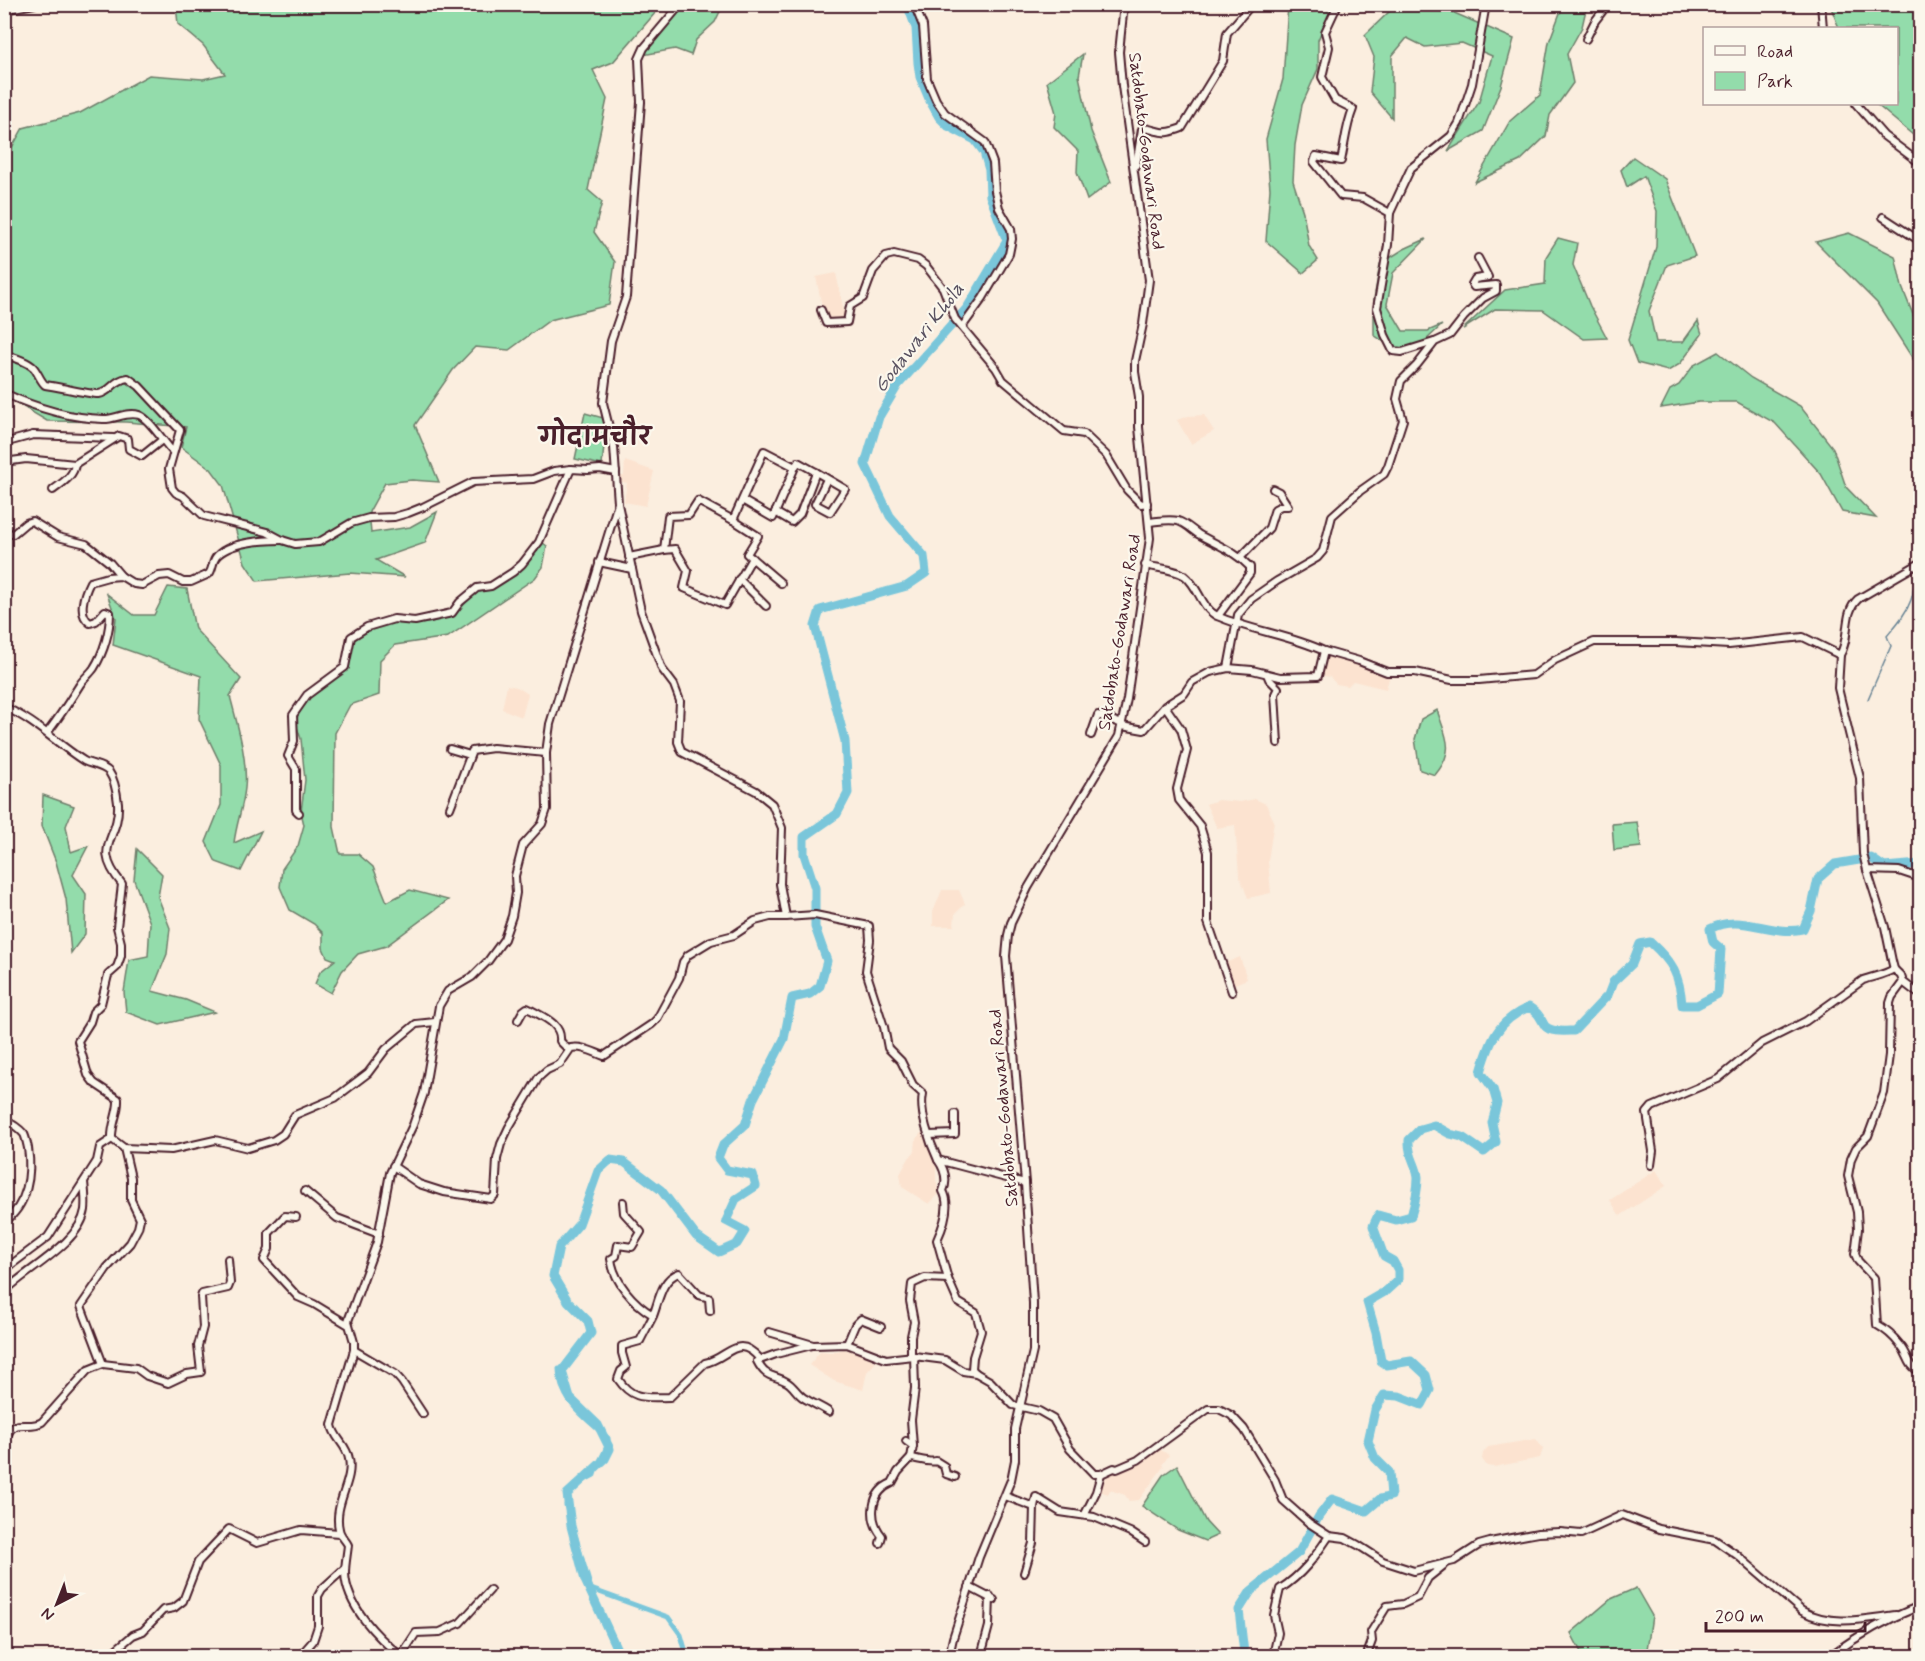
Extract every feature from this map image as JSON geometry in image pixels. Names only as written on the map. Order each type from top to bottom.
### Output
[{"type":"street","points":[[4,10],[34,4]]},
{"type":"street","points":[[681,4],[644,48],[638,65],[641,102],[634,217],[626,297],[611,341],[603,403],[614,447],[618,503],[641,611],[662,669],[674,685],[680,701],[678,742],[682,752],[756,791],[772,804],[782,828],[780,884],[790,916]]},
{"type":"street","points":[[914,4],[923,26],[927,79],[936,100],[945,113],[985,142],[993,163],[999,208],[1011,230],[1010,254],[962,327]]},
{"type":"street","name":"Satdobato-Godawari Road","points":[[949,1656],[969,1587],[987,1536],[1005,1496],[1015,1460],[1015,1429],[1033,1351],[1025,1183],[1006,956],[1008,935],[1017,906],[1114,746],[1122,725],[1150,538],[1135,361],[1149,280],[1119,52],[1124,4]]},
{"type":"street","points":[[1135,168],[1139,156],[1142,129],[1169,132],[1182,128],[1223,61],[1227,33],[1252,4]]},
{"type":"street","points":[[1338,4],[1325,32],[1329,47],[1323,76],[1335,100],[1353,109],[1347,124],[1341,161],[1316,156],[1314,162],[1341,196],[1363,198],[1390,213]]},
{"type":"street","points":[[1478,258],[1488,277],[1475,279],[1472,284],[1474,287],[1496,285],[1496,291],[1483,298],[1450,335],[1436,342],[1402,352],[1394,351],[1385,335],[1377,308],[1388,245],[1390,213],[1411,168],[1451,136],[1459,123],[1472,84],[1486,4]]},
{"type":"street","points":[[1586,39],[1595,21],[1608,4]]},
{"type":"street","points":[[1821,4],[1823,27]]},
{"type":"street","points":[[1857,105],[1884,136],[1920,163]]},
{"type":"street","points":[[1883,217],[1920,239]]},
{"type":"street","points":[[821,310],[826,323],[847,322],[850,306],[863,298],[873,271],[886,256],[894,254],[918,260],[926,266],[943,288],[955,319],[996,368],[1003,380],[1064,431],[1084,434],[1106,455],[1127,490],[1141,504],[1147,503]]},
{"type":"street","points":[[1228,668],[1238,615],[1251,599],[1284,576],[1317,558],[1323,551],[1332,516],[1360,491],[1384,474],[1403,420],[1397,399],[1401,381],[1436,342]]},
{"type":"street","points":[[4,355],[14,357],[34,368],[40,381],[45,385],[98,394],[108,390],[119,380],[128,378],[139,386],[180,430],[169,469],[172,488],[204,516],[267,532],[295,544],[319,542],[351,523],[369,518],[394,517],[408,513],[473,482],[533,479],[554,471],[571,469],[600,468],[616,472]]},
{"type":"street","points":[[4,393],[61,413],[105,420],[132,414],[139,415],[147,419],[173,452]]},
{"type":"street","points":[[4,443],[33,435],[114,438]]},
{"type":"street","points":[[4,462],[26,459],[75,464],[119,436],[128,439],[129,449],[142,456],[162,440]]},
{"type":"street","points":[[733,520],[764,452],[795,467]]},
{"type":"street","points":[[742,500],[773,518],[798,462],[827,478],[845,489],[830,512],[815,504],[827,478]]},
{"type":"street","points":[[53,490],[68,478],[75,464]]},
{"type":"street","points":[[299,813],[296,810],[296,769],[288,756],[294,741],[293,715],[307,695],[345,667],[351,637],[367,627],[394,619],[415,621],[452,613],[460,602],[477,588],[491,586],[513,573],[539,542],[571,469]]},
{"type":"street","points":[[776,512],[792,522],[800,514],[816,472]]},
{"type":"street","points":[[1241,557],[1269,528],[1275,509],[1288,506],[1280,492],[1272,489]]},
{"type":"street","points":[[664,550],[668,516],[688,514],[698,501],[758,536],[747,554],[781,583]]},
{"type":"street","points":[[347,1324],[374,1252],[393,1166],[413,1125],[424,1093],[435,1022],[441,1001],[448,991],[472,977],[488,961],[498,949],[508,929],[516,893],[515,876],[523,845],[542,825],[547,809],[546,753],[558,693],[618,503]]},
{"type":"street","points":[[4,532],[13,534],[32,521],[58,537],[86,544],[110,563],[121,576],[134,584],[142,585],[159,576],[169,575],[183,582],[191,582],[209,574],[218,554],[230,548],[262,540],[282,540]]},
{"type":"street","points":[[1149,522],[1181,522],[1241,557],[1251,571],[1218,616]]},
{"type":"street","points":[[629,557],[675,549],[688,571],[684,588],[725,604],[752,558]]},
{"type":"street","points":[[599,562],[632,569]]},
{"type":"street","points":[[1920,563],[1851,605],[1846,644],[1840,655],[1839,688],[1860,778],[1863,854],[1866,868],[1881,911],[1894,969],[1903,982],[1920,995]]},
{"type":"street","points":[[1145,565],[1184,575],[1194,586],[1209,611],[1218,616],[1302,641],[1324,651],[1387,672],[1415,672],[1452,680],[1534,675],[1556,660],[1594,642],[1676,642],[1729,645],[1803,637],[1840,655]]},
{"type":"street","points":[[47,733],[73,698],[80,684],[94,668],[107,635],[110,623],[108,611],[99,615],[96,621],[90,623],[85,620],[83,606],[86,589],[90,582],[98,579],[121,576]]},
{"type":"street","points":[[739,579],[766,606]]},
{"type":"street","points":[[1090,735],[1098,715],[1122,725],[1144,730],[1165,706],[1184,694],[1192,682],[1200,676],[1228,668],[1280,676],[1318,676],[1324,651]]},
{"type":"street","points":[[1267,674],[1278,688],[1275,694],[1278,743]]},
{"type":"street","points":[[1165,706],[1181,729],[1187,750],[1177,789],[1179,800],[1200,826],[1208,852],[1208,922],[1232,992]]},
{"type":"street","points":[[4,707],[47,733],[76,756],[110,773],[118,804],[106,857],[110,868],[122,884],[117,927],[121,956],[117,967],[108,975],[101,1004],[93,1012],[90,1022],[78,1041],[88,1075],[94,1083],[118,1099],[111,1129],[112,1139],[124,1148],[171,1150],[215,1140],[248,1148],[274,1140],[283,1134],[295,1115],[335,1098],[368,1073],[386,1049],[416,1024],[435,1022]]},
{"type":"street","points":[[450,808],[472,752],[493,748],[546,753]]},
{"type":"street","points":[[450,749],[470,755]]},
{"type":"street","points":[[1866,868],[1899,871],[1920,878]]},
{"type":"street","points":[[393,1166],[419,1184],[444,1192],[491,1199],[495,1196],[499,1152],[509,1127],[539,1077],[560,1064],[569,1050],[578,1047],[604,1056],[652,1024],[679,978],[683,962],[688,955],[711,941],[734,935],[754,921],[770,917],[815,915],[870,926],[866,971],[884,1027],[888,1048],[901,1061],[913,1085],[923,1094],[921,1106],[929,1135],[944,1170],[946,1183],[943,1191],[945,1196],[944,1224],[937,1240],[948,1279],[958,1302],[976,1313],[981,1331],[972,1369],[990,1381],[1013,1405],[1039,1411],[1053,1419],[1071,1449],[1094,1474],[1101,1474],[1114,1468],[1118,1470],[1138,1460],[1208,1408],[1219,1409],[1231,1415],[1244,1429],[1275,1480],[1283,1500],[1309,1523],[1329,1536],[1345,1538],[1383,1561],[1408,1570],[1414,1571],[1454,1561],[1479,1545],[1490,1542],[1538,1533],[1581,1534],[1622,1515],[1659,1529],[1715,1540],[1737,1555],[1812,1617],[1840,1622],[1896,1615]]},
{"type":"street","points":[[1651,1165],[1653,1151],[1647,1113],[1652,1107],[1718,1079],[1772,1036],[1806,1021],[1863,980],[1873,976],[1882,976],[1894,969]]},
{"type":"street","points":[[1903,982],[1892,997],[1890,1004],[1889,1055],[1884,1093],[1868,1136],[1856,1148],[1851,1159],[1848,1176],[1857,1212],[1858,1229],[1855,1254],[1858,1261],[1874,1278],[1877,1325],[1900,1345],[1911,1367],[1920,1372]]},
{"type":"street","points":[[518,1020],[523,1011],[527,1008],[531,1010],[553,1024],[558,1030],[560,1041],[569,1050]]},
{"type":"street","points":[[929,1135],[955,1134],[955,1114]]},
{"type":"street","points":[[4,1120],[24,1134],[29,1154],[30,1179],[13,1214],[4,1221]]},
{"type":"street","points":[[4,1270],[48,1237],[97,1161],[100,1147],[112,1139]]},
{"type":"street","points":[[102,1364],[81,1306],[107,1268],[130,1243],[138,1227],[140,1219],[131,1200],[131,1178],[124,1148]]},
{"type":"street","points":[[938,1160],[1025,1183]]},
{"type":"street","points":[[4,1292],[59,1249],[74,1232],[85,1212],[84,1182]]},
{"type":"street","points":[[305,1191],[337,1218],[379,1234]]},
{"type":"street","points":[[623,1202],[624,1213],[641,1232],[632,1247],[618,1245],[616,1256],[611,1259],[612,1269],[639,1307],[653,1315]]},
{"type":"street","points":[[296,1217],[285,1216],[269,1233],[269,1249],[264,1260],[298,1296],[347,1324],[354,1342],[354,1350],[332,1425],[334,1434],[344,1445],[350,1460],[338,1508],[339,1533],[348,1545],[345,1576],[350,1593],[366,1623],[385,1644],[401,1656],[416,1634],[440,1632],[460,1623],[490,1590]]},
{"type":"street","points":[[8,1434],[10,1428],[17,1425],[34,1426],[42,1422],[88,1370],[102,1364],[136,1368],[147,1376],[168,1383],[187,1374],[201,1372],[198,1346],[203,1327],[202,1294],[228,1288],[231,1283],[228,1260]]},
{"type":"street","points":[[711,1311],[709,1298],[699,1295],[679,1273],[667,1281],[640,1341],[622,1346],[626,1367],[621,1371],[618,1379],[632,1395],[670,1397],[705,1362],[712,1361],[731,1349],[741,1346],[748,1348],[760,1359]]},
{"type":"street","points":[[880,1543],[882,1536],[874,1526],[874,1507],[885,1486],[892,1483],[898,1472],[911,1458],[913,1446],[911,1420],[915,1388],[911,1336],[914,1322],[910,1301],[912,1284],[925,1278],[948,1279]]},
{"type":"street","points":[[847,1344],[855,1325],[861,1319],[881,1327]]},
{"type":"street","points":[[769,1332],[813,1345]]},
{"type":"street","points":[[760,1359],[813,1345],[847,1344],[886,1359],[913,1356],[945,1360],[963,1371],[976,1373]]},
{"type":"street","points":[[354,1350],[394,1374],[423,1414]]},
{"type":"street","points":[[760,1359],[757,1361],[762,1371],[773,1378],[784,1380],[793,1386],[802,1397],[829,1412]]},
{"type":"street","points":[[906,1441],[913,1446]]},
{"type":"street","points":[[911,1458],[936,1461],[944,1466],[946,1474],[955,1477]]},
{"type":"street","points":[[1085,1514],[1096,1492],[1101,1474]]},
{"type":"street","points":[[1005,1496],[1034,1507]]},
{"type":"street","points":[[1024,1573],[1033,1543],[1036,1497],[1060,1512],[1085,1514],[1130,1532],[1145,1542]]},
{"type":"street","points":[[99,1656],[113,1652],[133,1635],[143,1631],[164,1610],[174,1608],[183,1601],[198,1562],[229,1529],[257,1543],[301,1530],[339,1533]]},
{"type":"street","points":[[1273,1656],[1278,1633],[1274,1615],[1280,1589],[1306,1568],[1329,1536]]},
{"type":"street","points":[[1368,1652],[1372,1641],[1371,1632],[1387,1606],[1403,1604],[1418,1597],[1428,1578],[1446,1563]]},
{"type":"street","points":[[300,1656],[313,1641],[318,1626],[318,1596],[322,1589],[345,1567]]},
{"type":"street","points":[[969,1587],[992,1598],[989,1626],[981,1656]]},
{"type":"street","points":[[1830,1656],[1896,1615],[1920,1606]]},
{"type":"shaded area","points":[[836,273],[845,317],[825,321],[816,277]]},
{"type":"shaded area","points":[[1204,415],[1214,431],[1191,444],[1177,420],[1188,416]]},
{"type":"shaded area","points":[[625,461],[654,471],[646,506],[624,502],[627,483],[619,481],[619,476],[624,476]]},
{"type":"shaded area","points":[[1326,652],[1356,660],[1390,675],[1386,689],[1353,681],[1348,686],[1336,684],[1330,677],[1320,675]]},
{"type":"shaded area","points":[[507,685],[517,687],[528,694],[522,717],[502,709]]},
{"type":"shaded area","points":[[1255,799],[1266,804],[1274,821],[1268,861],[1271,893],[1248,898],[1239,875],[1235,825],[1217,828],[1206,804],[1218,800],[1240,802]]},
{"type":"shaded area","points":[[942,890],[959,890],[965,904],[955,914],[954,926],[933,926],[933,912]]},
{"type":"shaded area","points":[[1240,957],[1247,979],[1232,985],[1223,964]]},
{"type":"shaded area","points":[[927,1132],[936,1161],[939,1194],[929,1204],[902,1187],[900,1174],[915,1151],[916,1139],[921,1133]]},
{"type":"shaded area","points":[[1656,1170],[1666,1186],[1620,1216],[1610,1200]]},
{"type":"shaded area","points":[[844,1349],[864,1355],[876,1362],[867,1372],[863,1390],[834,1381],[809,1365],[820,1352],[831,1353]]},
{"type":"shaded area","points":[[1536,1439],[1543,1449],[1540,1458],[1494,1467],[1487,1466],[1482,1459],[1488,1447]]},
{"type":"shaded area","points":[[1156,1447],[1169,1455],[1162,1465],[1164,1466],[1139,1500],[1129,1501],[1125,1495],[1110,1490],[1108,1494],[1100,1491],[1107,1475]]},
{"type":"green space","points":[[634,4],[638,8],[662,5],[613,62],[593,70],[607,99],[588,190],[602,202],[594,232],[615,262],[609,305],[550,320],[509,350],[475,347],[453,370],[415,425],[439,482],[412,480],[385,483],[369,512],[371,533],[410,527],[437,512],[425,543],[376,560],[405,577],[350,573],[257,581],[245,563],[223,485],[211,469],[181,447],[186,427],[126,422],[47,421],[5,396],[5,160],[23,128],[80,113],[149,75],[203,79],[225,74],[203,45],[178,24],[176,5]]},
{"type":"green space","points":[[1453,4],[1452,12],[1514,39],[1501,86],[1483,131],[1448,151],[1479,102],[1492,56],[1462,43],[1425,47],[1407,38],[1392,56],[1392,118],[1370,92],[1374,57],[1365,35],[1395,5]]},
{"type":"green space","points":[[685,5],[723,5],[715,22],[696,40],[691,55],[675,49],[643,55],[668,18]]},
{"type":"green space","points":[[1288,5],[1333,5],[1318,40],[1318,69],[1302,105],[1295,145],[1293,181],[1303,212],[1309,246],[1318,260],[1303,273],[1266,241],[1270,189],[1266,139],[1283,79]]},
{"type":"green space","points":[[1563,5],[1587,5],[1582,27],[1567,54],[1573,83],[1550,115],[1546,136],[1520,161],[1475,182],[1510,121],[1540,95],[1549,42]]},
{"type":"green space","points":[[1830,5],[1920,5],[1920,141],[1877,105],[1898,105],[1898,27],[1839,27]]},
{"type":"green space","points":[[1083,54],[1079,76],[1091,131],[1111,182],[1087,200],[1077,172],[1078,151],[1054,127],[1056,113],[1047,82]]},
{"type":"green space","points":[[1633,157],[1665,179],[1695,256],[1667,265],[1649,311],[1656,342],[1683,342],[1698,321],[1702,334],[1680,364],[1668,371],[1637,363],[1628,340],[1656,247],[1657,211],[1644,176],[1627,187],[1621,170]]},
{"type":"green space","points":[[1849,233],[1895,256],[1902,287],[1920,332],[1920,365],[1913,359],[1877,303],[1816,242]]},
{"type":"green space","points":[[1558,238],[1577,243],[1573,265],[1590,306],[1607,338],[1584,339],[1543,310],[1495,309],[1463,329],[1505,290],[1545,284],[1546,257]]},
{"type":"green space","points":[[1426,239],[1393,273],[1387,304],[1403,331],[1428,331],[1442,325],[1425,341],[1402,354],[1374,335],[1374,299],[1380,264]]},
{"type":"green space","points":[[1718,352],[1751,378],[1800,406],[1833,448],[1846,487],[1876,518],[1842,512],[1821,474],[1775,423],[1737,402],[1699,402],[1661,408],[1670,390],[1679,385],[1694,365]]},
{"type":"green space","points":[[585,413],[607,419],[602,465],[575,459]]},
{"type":"green space","points":[[543,543],[547,546],[543,567],[535,578],[448,637],[395,645],[380,660],[379,695],[350,705],[335,733],[334,827],[340,854],[358,854],[373,867],[387,902],[410,890],[448,900],[386,946],[358,954],[342,971],[331,993],[315,984],[320,972],[335,960],[327,957],[323,948],[323,933],[314,924],[290,910],[280,887],[282,869],[298,846],[304,825],[301,812],[305,780],[301,739],[296,724],[298,715],[310,695],[344,671],[355,636],[391,622],[429,623],[454,615],[478,590],[512,575]]},
{"type":"green space","points":[[168,587],[187,589],[195,629],[241,679],[230,696],[241,742],[246,777],[234,843],[261,831],[241,871],[216,862],[206,842],[221,805],[221,765],[199,719],[201,676],[113,645],[116,618],[107,594],[134,615],[154,615]]},
{"type":"green space","points":[[1437,710],[1446,736],[1447,751],[1435,775],[1420,770],[1415,739],[1421,719]]},
{"type":"green space","points":[[43,795],[74,806],[66,826],[71,852],[88,846],[73,875],[86,894],[85,934],[71,953],[66,899],[56,862],[42,826]]},
{"type":"green space","points":[[1637,822],[1641,847],[1614,850],[1612,824]]},
{"type":"green space","points":[[137,849],[162,874],[158,897],[170,928],[167,954],[152,991],[186,1000],[215,1012],[160,1025],[126,1012],[124,992],[129,960],[148,956],[150,923],[134,880]]},
{"type":"green space","points":[[1177,1465],[1206,1522],[1218,1535],[1205,1541],[1178,1530],[1142,1506],[1163,1475]]},
{"type":"green space","points":[[1636,1588],[1652,1616],[1646,1656],[1583,1656],[1571,1633],[1611,1599]]},
{"type":"waterway","name":"Godawari Khola","points":[[620,1656],[585,1580],[571,1526],[567,1494],[605,1459],[610,1449],[598,1425],[570,1398],[562,1371],[591,1333],[588,1321],[568,1301],[553,1276],[559,1247],[579,1224],[598,1171],[610,1160],[624,1162],[661,1190],[696,1236],[719,1252],[737,1244],[745,1231],[726,1221],[736,1199],[756,1186],[753,1175],[727,1170],[718,1158],[723,1145],[745,1125],[753,1100],[784,1039],[792,998],[810,994],[820,986],[827,961],[815,927],[815,888],[804,854],[804,837],[837,814],[848,793],[845,741],[815,626],[820,610],[907,586],[926,573],[924,556],[890,516],[865,464],[879,417],[898,385],[967,308],[1007,241],[990,196],[989,170],[984,152],[975,140],[948,126],[939,117],[930,101],[920,77],[916,28],[907,4]]},
{"type":"waterway","points":[[1868,699],[1891,646],[1887,636],[1909,605],[1920,569]]},
{"type":"waterway","points":[[1242,1656],[1244,1653],[1239,1610],[1251,1591],[1299,1552],[1319,1516],[1332,1499],[1366,1511],[1380,1499],[1391,1496],[1389,1472],[1375,1458],[1368,1441],[1375,1410],[1384,1395],[1399,1396],[1422,1405],[1430,1390],[1426,1375],[1411,1361],[1387,1365],[1381,1361],[1367,1302],[1386,1291],[1398,1280],[1398,1270],[1393,1261],[1384,1256],[1373,1226],[1378,1215],[1396,1220],[1411,1216],[1418,1177],[1409,1140],[1420,1129],[1434,1125],[1450,1134],[1462,1137],[1484,1152],[1496,1142],[1492,1123],[1497,1103],[1493,1089],[1481,1072],[1496,1033],[1509,1019],[1529,1007],[1551,1030],[1574,1031],[1608,995],[1613,982],[1632,964],[1640,944],[1650,942],[1674,970],[1682,1005],[1697,1005],[1718,994],[1721,949],[1713,942],[1710,929],[1721,924],[1733,923],[1791,931],[1803,929],[1811,911],[1818,879],[1835,864],[1871,858],[1884,867],[1920,864]]},
{"type":"waterway","name":"Godawari Khola","points":[[559,1369],[560,1380],[569,1400],[608,1438],[607,1447],[594,1475],[570,1490],[566,1505],[591,1589],[668,1617],[681,1635],[687,1656]]},
{"type":"district","name":"गोदामचौर","points":[[595,437]]}]
